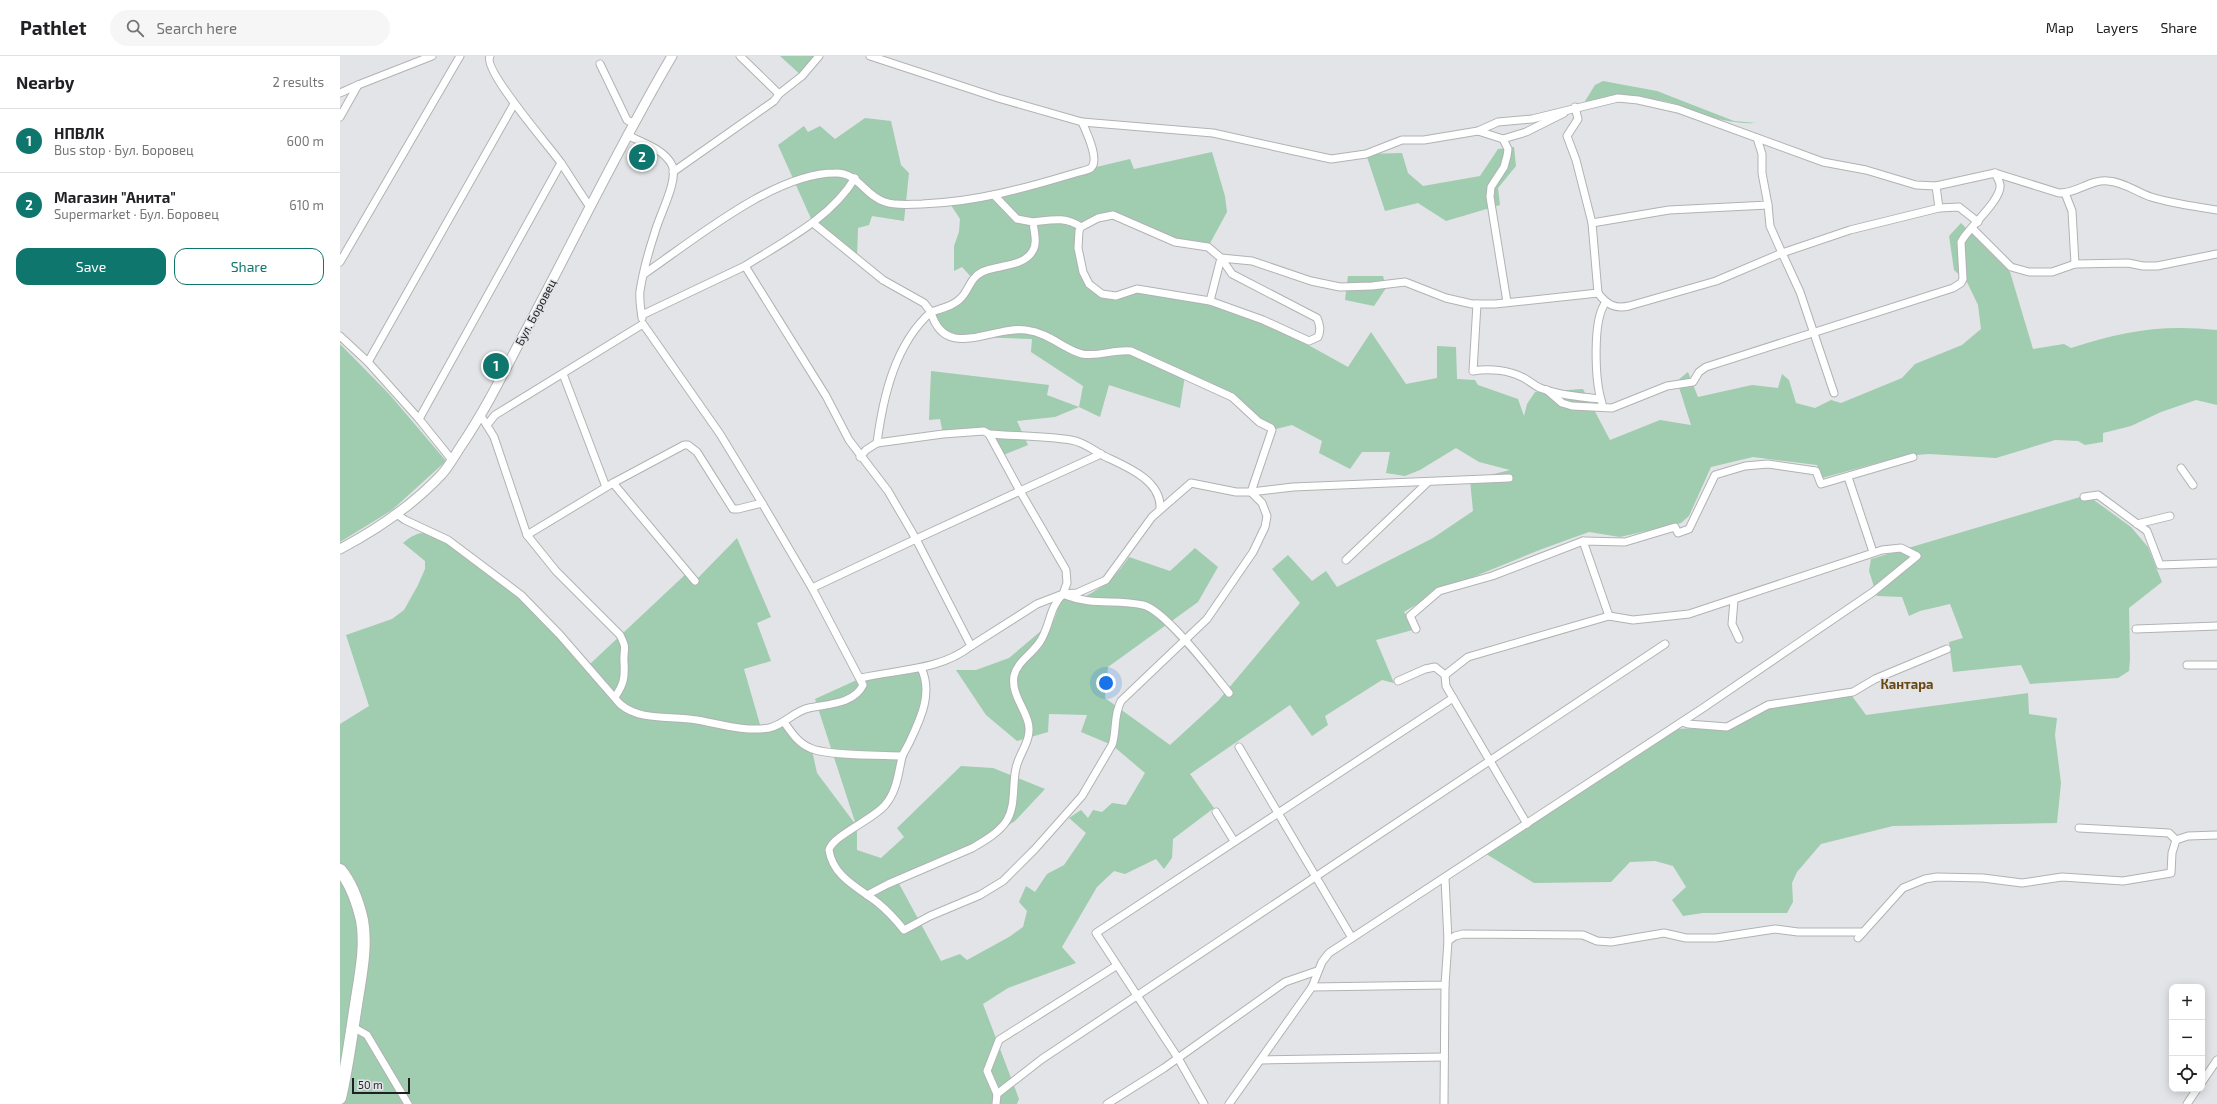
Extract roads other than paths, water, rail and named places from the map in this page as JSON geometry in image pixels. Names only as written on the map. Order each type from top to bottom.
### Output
[{"type":"main road","points":[[340,870],[351,890],[362,920],[364,944],[353,1026],[340,1098]]},
{"type":"street","points":[[340,93],[432,56]]},
{"type":"street","points":[[340,262],[460,56]]},
{"type":"street","name":"Бул. Боровец","points":[[340,549],[368,534],[398,514],[443,473],[452,460],[480,416],[633,123],[672,56]]},
{"type":"street","points":[[740,56],[779,94]]},
{"type":"street","points":[[673,172],[774,101],[779,94],[802,76],[819,56]]},
{"type":"street","points":[[870,56],[998,98],[1082,122],[1213,133],[1331,159],[1366,154],[1402,140],[1424,140],[1478,131],[1498,122],[1532,119],[1574,107],[1618,98],[1638,100],[1678,109],[1823,162],[1866,170],[1916,185],[1936,186],[1995,174],[2065,194],[2086,184],[2106,180],[2122,184],[2152,197],[2217,210]]},
{"type":"street","points":[[488,57],[490,66],[514,104],[561,163],[590,207]]},
{"type":"street","points":[[600,64],[627,120],[633,123]]},
{"type":"street","points":[[340,117],[358,85]]},
{"type":"street","points":[[368,362],[514,104]]},
{"type":"street","points":[[1574,107],[1578,119],[1567,136],[1587,199],[1592,223],[1598,293],[1606,302],[1614,307],[1629,306],[1716,281],[1782,253],[1850,230],[1938,208],[1959,207],[1978,222]]},
{"type":"street","points":[[1478,131],[1503,139],[1526,132],[1560,115],[1566,110]]},
{"type":"street","points":[[644,274],[760,195],[784,185],[825,174],[843,173],[855,178],[879,200],[893,204],[973,200],[1044,183],[1091,168],[1095,161],[1094,155],[1082,122]]},
{"type":"street","points":[[398,514],[405,520],[448,540],[521,595],[560,634],[589,670],[625,709],[644,715],[696,720],[744,728],[770,728],[784,722],[808,708],[840,702],[856,694],[863,685],[861,678],[812,588],[720,434],[643,324],[640,292],[655,232],[671,186],[673,172],[671,164],[665,156],[627,135]]},
{"type":"street","points":[[1757,138],[1762,154],[1762,173],[1770,226],[1800,292],[1834,393]]},
{"type":"street","points":[[1503,139],[1508,149],[1507,156],[1504,167],[1491,187],[1490,197],[1507,302]]},
{"type":"street","points":[[419,419],[561,163]]},
{"type":"street","points":[[1547,390],[1562,403],[1572,406],[1612,408],[1667,386],[1693,382],[1699,372],[1706,367],[1814,334],[1958,286],[1963,279],[1964,274],[1961,242],[1978,222],[1999,191],[2000,186],[1995,174]]},
{"type":"street","points":[[642,315],[745,266],[813,223],[839,200],[855,178]]},
{"type":"street","points":[[1936,186],[1938,208]]},
{"type":"street","points":[[2065,194],[2072,211],[2075,264]]},
{"type":"street","points":[[994,195],[1017,219],[1033,222],[1061,218],[1074,222],[1081,227]]},
{"type":"street","points":[[1592,223],[1669,210],[1768,205]]},
{"type":"street","points":[[1113,215],[1175,242],[1208,247],[1221,258],[1232,274],[1312,314],[1320,323],[1320,334],[1318,337],[1309,342],[1263,320],[1210,301],[1137,289],[1116,296],[1102,294],[1089,284],[1082,272],[1078,248],[1079,231],[1081,227],[1098,218],[1113,215]]},
{"type":"street","points":[[877,443],[882,413],[897,360],[915,329],[931,312],[962,298],[973,278],[981,273],[1028,257],[1035,247],[1033,222]]},
{"type":"street","points":[[813,223],[883,280],[924,303],[931,312],[938,329],[954,338],[971,338],[1000,332],[1025,330],[1044,334],[1081,354],[1101,354],[1123,350],[1131,351],[1232,397],[1254,418],[1272,430],[1251,492]]},
{"type":"street","points":[[1972,228],[2003,260],[2020,271],[2052,272],[2075,264],[2128,262],[2143,266],[2156,266],[2217,254]]},
{"type":"street","points":[[1221,258],[1256,262],[1289,274],[1333,286],[1372,286],[1405,282],[1446,298],[1477,304],[1598,293]]},
{"type":"street","points":[[1210,301],[1221,258]]},
{"type":"street","points":[[745,266],[826,396],[838,420],[860,457],[888,491],[916,539],[972,646]]},
{"type":"street","points":[[1606,302],[1600,312],[1598,328],[1597,379],[1600,399],[1604,406],[1612,408]]},
{"type":"street","points":[[1477,304],[1473,371],[1484,368],[1505,372],[1518,375],[1547,390],[1572,397],[1600,399]]},
{"type":"street","points":[[487,425],[495,415],[643,324]]},
{"type":"street","points":[[340,336],[368,362],[419,419],[452,460]]},
{"type":"street","points":[[563,374],[606,487]]},
{"type":"street","points":[[480,416],[487,425],[502,458],[527,535],[556,571],[620,635],[626,648],[624,660],[625,674],[624,685],[615,697]]},
{"type":"street","points":[[860,457],[866,450],[877,443],[973,430],[984,431],[989,434],[1071,440],[1087,445],[1133,469],[1142,476],[1160,502],[1160,510]]},
{"type":"street","points":[[867,895],[888,884],[972,848],[985,840],[1007,820],[1011,809],[1016,767],[1022,756],[1029,731],[1028,722],[1017,699],[1014,677],[1017,667],[1034,651],[1041,640],[1050,621],[1052,606],[1063,594],[1067,583],[1066,570],[989,434]]},
{"type":"street","points":[[527,535],[606,487],[678,446],[688,445],[697,452],[733,508],[738,509],[762,503]]},
{"type":"street","points":[[812,588],[1102,454]]},
{"type":"street","points":[[1416,629],[1410,616],[1439,591],[1492,576],[1584,541],[1625,542],[1674,527],[1678,534],[1689,529],[1715,475],[1745,466],[1768,464],[1816,471],[1820,484],[1848,477],[1913,456]]},
{"type":"street","points":[[2181,468],[2193,485]]},
{"type":"street","points":[[1848,477],[1873,552]]},
{"type":"street","points":[[861,678],[884,672],[921,668],[952,658],[1037,604],[1063,594],[1078,592],[1106,580],[1143,528],[1160,510],[1191,483],[1236,492],[1251,492],[1294,487],[1427,483],[1509,478]]},
{"type":"street","points":[[613,483],[695,582]]},
{"type":"street","points":[[1346,560],[1427,483]]},
{"type":"street","points":[[921,668],[924,675],[927,692],[918,723],[902,756],[895,787],[884,807],[833,842],[830,846],[830,856],[837,871],[888,912],[904,930],[930,916],[980,895],[1003,881],[1070,810],[1089,786],[1112,746],[1115,737],[1114,718],[1120,701],[1185,641],[1210,615],[1238,576],[1262,534],[1267,516],[1262,503],[1251,492]]},
{"type":"street","points":[[2084,497],[2098,495],[2147,531],[2160,565],[2217,563]]},
{"type":"street","points":[[2137,524],[2170,516]]},
{"type":"street","points":[[1584,541],[1609,616]]},
{"type":"street","points":[[1229,1104],[1312,987],[1317,971],[1329,953],[1682,722],[1873,592],[1917,556],[1900,548],[1873,552],[1689,614],[1633,620],[1609,616],[1468,657],[1445,675]]},
{"type":"street","points":[[1063,594],[1086,602],[1131,604],[1150,608],[1185,641],[1229,693]]},
{"type":"street","points":[[1734,600],[1732,624],[1739,639]]},
{"type":"street","points":[[2136,629],[2217,626]]},
{"type":"street","points":[[997,1094],[1042,1059],[1665,644]]},
{"type":"street","points":[[1682,722],[1688,724],[1728,727],[1768,705],[1853,692],[1874,679],[1947,649]]},
{"type":"street","points":[[2187,665],[2217,665]]},
{"type":"street","points":[[1398,681],[1425,668],[1435,667],[1445,675],[1446,686],[1491,760],[1527,824]]},
{"type":"street","points":[[1204,1104],[1178,1058],[1116,966],[1096,933],[1453,698]]},
{"type":"street","points":[[784,722],[795,738],[810,749],[843,754],[902,756]]},
{"type":"street","points":[[1239,747],[1352,938]]},
{"type":"street","points":[[1216,812],[1234,841]]},
{"type":"street","points":[[2079,828],[2169,833],[2176,840]]},
{"type":"street","points":[[2176,840],[2188,836],[2217,835]]},
{"type":"street","points":[[1448,941],[1463,934],[1583,935],[1597,941],[1611,942],[1664,933],[1686,938],[1716,938],[1775,929],[1798,932],[1860,935],[1903,888],[1925,879],[1937,877],[1983,878],[2022,883],[2062,877],[2123,881],[2171,873],[2172,854],[2176,840]]},
{"type":"street","points":[[1444,1104],[1445,986],[1448,941],[1445,878]]},
{"type":"street","points":[[996,1104],[997,1094],[986,1071],[999,1040],[1116,966]]},
{"type":"street","points":[[1108,1104],[1178,1058],[1285,982],[1317,971]]},
{"type":"street","points":[[1312,987],[1445,986]]},
{"type":"street","points":[[353,1026],[367,1035],[408,1104]]},
{"type":"street","points":[[1261,1060],[1444,1057]]},
{"type":"street","points":[[2205,1078],[2217,1060]]},
{"type":"street","points":[[2187,1104],[2195,1092]]},
{"type":"place","name":"Магазин \"Анита\"","points":[[642,157]]},
{"type":"place","name":"НПВЛК","points":[[496,366]]},
{"type":"district","name":"Кантара","points":[[1907,684]]}]
